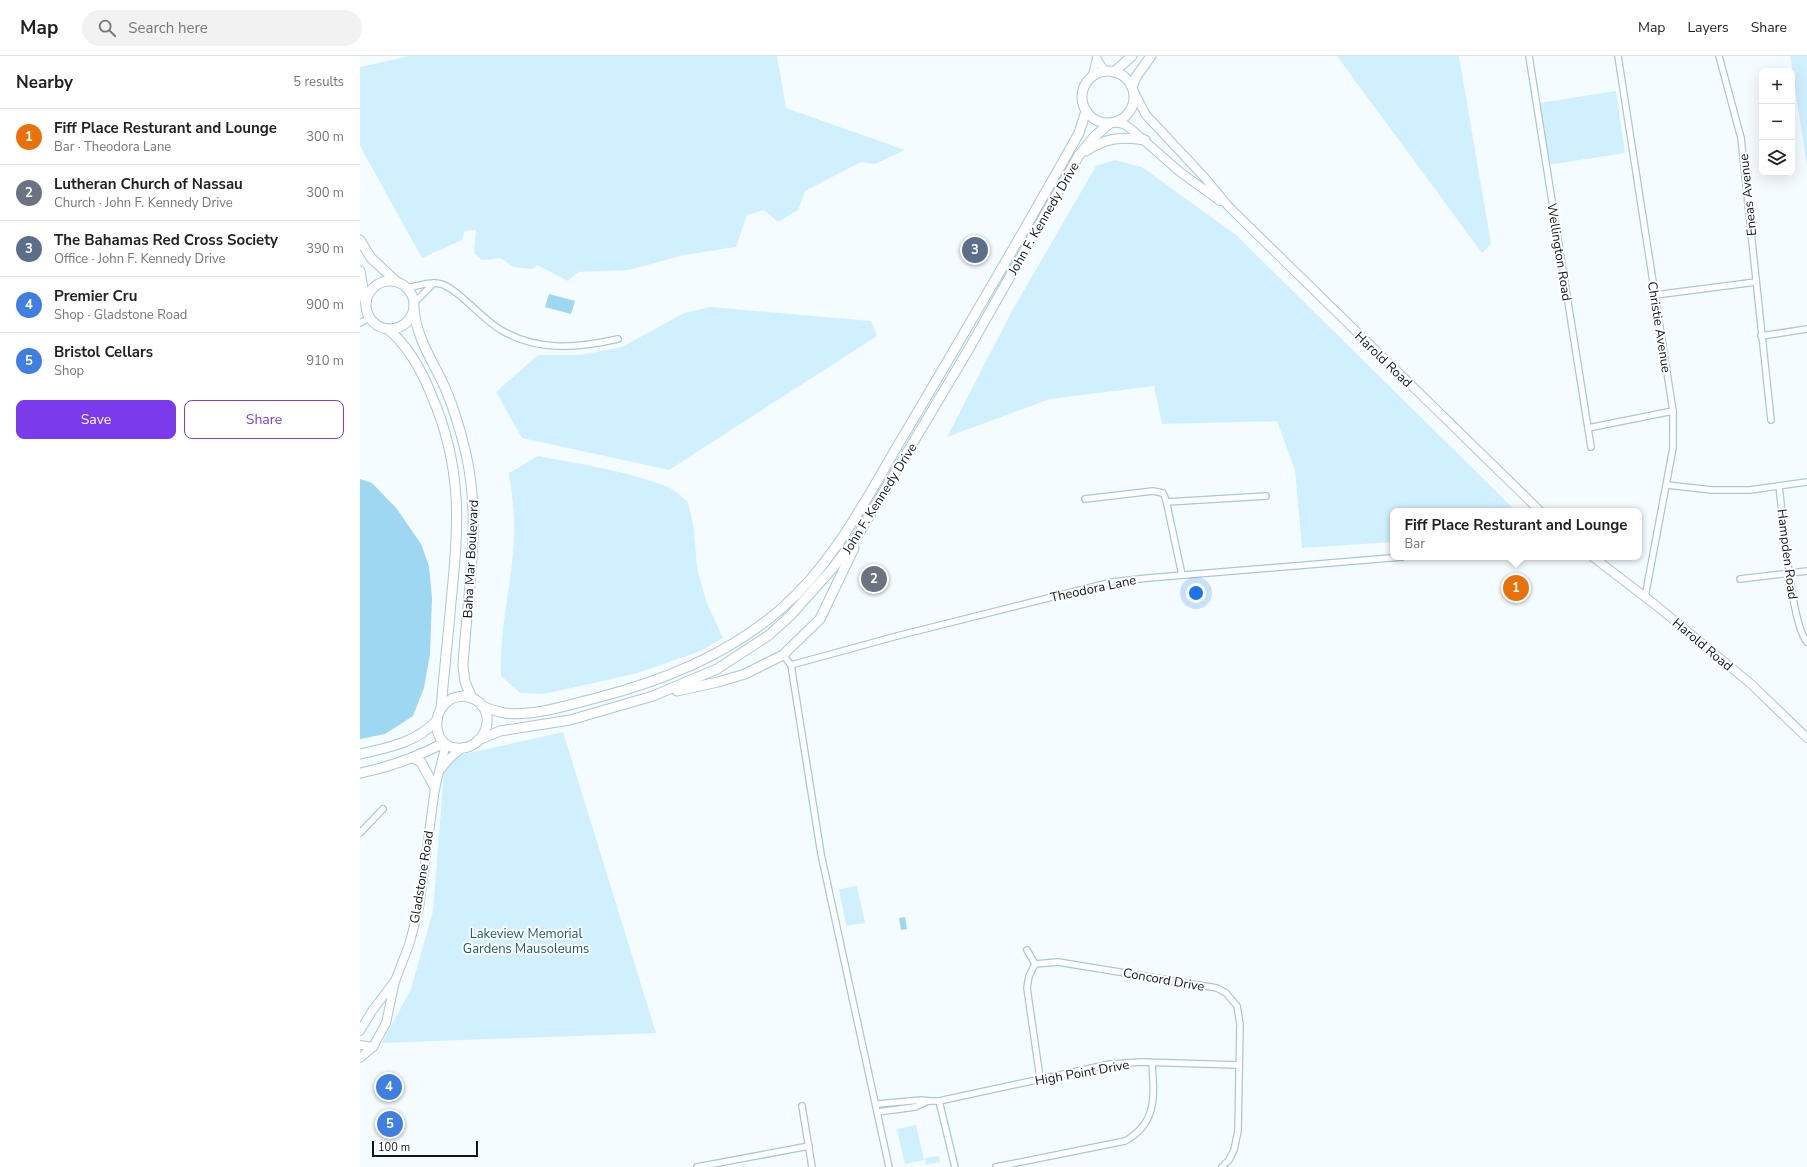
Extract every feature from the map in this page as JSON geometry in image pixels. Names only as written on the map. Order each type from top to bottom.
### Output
[{"type":"main road","points":[[1092,77],[1110,72],[1132,56]]},
{"type":"main road","name":"John F. Kennedy Drive","points":[[463,747],[500,731],[570,720],[653,696],[717,669],[769,636],[810,595],[858,535],[970,347],[1079,155],[1094,138],[1113,123],[1124,118],[1131,110],[1134,101],[1133,89],[1136,77],[1152,56]]},
{"type":"main road","points":[[1110,72],[1125,78],[1133,89]]},
{"type":"main road","name":"John F. Kennedy Drive","points":[[472,698],[482,706],[505,713],[536,711],[583,701],[660,679],[713,656],[764,623],[803,589],[846,532],[939,376],[1079,133],[1086,111],[1083,104],[1083,92],[1087,83],[1092,77]]},
{"type":"main road","name":"Harold Road","points":[[1133,89],[1146,114],[1205,178],[1229,207],[1535,508]]},
{"type":"main road","points":[[1086,111],[1096,120],[1113,123]]},
{"type":"main road","name":"Harold Road","points":[[1113,123],[1128,126],[1146,140],[1180,172],[1229,207]]},
{"type":"main road","points":[[1079,155],[1100,143],[1115,138],[1146,140]]},
{"type":"main road","points":[[360,240],[371,258],[397,282],[407,288],[413,298],[414,306],[412,315],[405,324],[394,329],[388,329],[376,325],[369,318],[360,271]]},
{"type":"main road","points":[[365,302],[369,292],[376,284],[387,281],[397,282]]},
{"type":"main road","name":"Baha Mar Boulevard","points":[[414,306],[419,336],[439,373],[454,411],[471,476],[474,514],[463,666],[465,682],[472,698]]},
{"type":"main road","name":"Baha Mar Boulevard","points":[[388,329],[405,347],[428,387],[445,432],[453,468],[458,508],[457,541],[441,708]]},
{"type":"main road","points":[[653,696],[718,682],[745,674],[782,655],[820,619],[854,549],[858,535]]},
{"type":"main road","name":"Harold Road","points":[[1597,560],[1645,597],[1751,684],[1807,738]]},
{"type":"main road","points":[[463,747],[451,747],[445,744],[438,730],[437,720],[441,708],[447,701],[455,697],[463,696],[472,698]]},
{"type":"main road","points":[[478,740],[484,734],[487,724],[486,714],[482,706]]},
{"type":"main road","points":[[360,754],[392,747],[407,741],[426,731],[437,720]]},
{"type":"main road","points":[[360,772],[395,764],[445,744]]},
{"type":"main road","name":"Gladstone Road","points":[[360,1058],[373,1047],[386,1023],[395,981],[409,945],[419,908],[435,788],[445,744]]},
{"type":"main road","name":"Gladstone Road","points":[[440,771],[449,759],[463,747]]},
{"type":"main road","points":[[413,758],[421,762],[435,788]]},
{"type":"main road","name":"Gladstone Road","points":[[360,1031],[372,1011],[395,981]]},
{"type":"main road","points":[[372,1011],[382,1014],[386,1023]]},
{"type":"main road","points":[[360,1045],[373,1047]]},
{"type":"street","name":"Wellington Road","points":[[1529,56],[1591,447]]},
{"type":"street","name":"Christie Avenue","points":[[1618,56],[1673,411],[1673,448],[1645,597]]},
{"type":"street","name":"Eneas Avenue","points":[[1719,56],[1741,138],[1771,420]]},
{"type":"street","points":[[1097,58],[1110,72]]},
{"type":"street","points":[[1092,77],[1097,58]]},
{"type":"street","points":[[1655,295],[1756,282]]},
{"type":"street","points":[[407,288],[434,283],[441,284],[454,290],[483,318],[501,330],[519,339],[552,346],[567,347],[590,345],[618,339]]},
{"type":"street","points":[[414,306],[434,283]]},
{"type":"street","points":[[360,323],[369,318]]},
{"type":"street","points":[[1761,336],[1807,329]]},
{"type":"street","points":[[1588,428],[1673,411]]},
{"type":"street","points":[[1667,485],[1730,490],[1750,490],[1807,482]]},
{"type":"street","name":"Hampden Road","points":[[1779,486],[1798,623],[1801,634],[1807,642]]},
{"type":"street","points":[[1085,499],[1153,491],[1163,493],[1182,575]]},
{"type":"street","points":[[1166,502],[1266,496]]},
{"type":"street","name":"Theodora Lane","points":[[791,665],[1087,587],[1141,578],[1390,558]]},
{"type":"street","points":[[1740,579],[1807,571]]},
{"type":"street","points":[[782,655],[791,665],[821,854],[858,1030],[878,1112],[889,1167]]},
{"type":"street","points":[[360,833],[383,809]]},
{"type":"street","points":[[1027,950],[1035,964],[1029,976],[1027,988],[1040,1078]]},
{"type":"street","name":"Concord Drive","points":[[1035,964],[1058,962],[1217,988],[1226,993],[1237,1006],[1240,1024],[1238,1065],[1238,1131],[1234,1150],[1229,1160],[1222,1167]]},
{"type":"street","points":[[996,1167],[1125,1141],[1138,1134],[1148,1120],[1151,1110],[1153,1088],[1152,1063]]},
{"type":"street","name":"High Point Drive","points":[[878,1112],[915,1107],[928,1102],[939,1101],[1110,1064],[1152,1063],[1238,1065]]},
{"type":"street","name":"High Point Drive","points":[[876,1104],[922,1100],[928,1102]]},
{"type":"street","points":[[939,1101],[955,1167]]},
{"type":"street","points":[[802,1106],[812,1167]]},
{"type":"street","points":[[697,1167],[724,1165],[809,1146]]},
{"type":"green space","points":[[409,56],[777,56],[786,108],[905,150],[875,164],[861,162],[805,191],[798,210],[778,222],[764,210],[747,215],[736,247],[684,255],[629,270],[578,272],[568,281],[537,265],[532,269],[513,267],[501,258],[482,260],[474,253],[476,230],[465,231],[462,240],[422,258],[360,146],[360,67]]},
{"type":"green space","points":[[1337,56],[1459,56],[1491,244],[1482,253]]},
{"type":"green space","points":[[1790,56],[1807,56],[1807,166],[1795,88],[1795,68],[1792,68]]},
{"type":"green space","points":[[1616,91],[1625,153],[1548,165],[1539,103]]},
{"type":"green space","points":[[1115,160],[1142,167],[1236,235],[1513,508],[1390,508],[1390,542],[1302,548],[1295,470],[1277,421],[1162,424],[1154,386],[1050,399],[947,437],[1012,311],[1096,166]]},
{"type":"green space","points":[[711,307],[871,321],[877,336],[669,470],[522,438],[496,392],[538,355],[580,355],[622,347],[684,313]]},
{"type":"green space","points":[[538,456],[604,468],[653,481],[671,488],[688,502],[694,530],[697,568],[706,601],[723,638],[701,651],[634,674],[544,694],[520,693],[501,676],[502,641],[514,538],[514,514],[509,473]]},
{"type":"green space","name":"Lakeview Memorial Gardens Mausoleums","points":[[563,732],[656,1033],[382,1043],[411,989],[433,911],[444,771],[456,756]]},
{"type":"green space","points":[[857,886],[865,923],[846,926],[839,889]]},
{"type":"green space","points":[[916,1125],[924,1160],[905,1164],[897,1129]]},
{"type":"green space","points":[[939,1156],[940,1162],[926,1165],[925,1158]]},
{"type":"water","points":[[549,294],[575,301],[571,314],[545,307]]},
{"type":"water","points":[[360,479],[372,483],[397,509],[421,544],[429,566],[432,598],[430,654],[424,688],[413,716],[385,734],[360,739]]},
{"type":"water","points":[[905,917],[907,929],[901,930],[899,918]]},
{"type":"place","name":"The Bahamas Red Cross Society","points":[[975,250]]},
{"type":"place","name":"Lutheran Church of Nassau","points":[[874,579]]},
{"type":"place","name":"Fiff Place Resturant and Lounge","points":[[1516,588]]},
{"type":"place","name":"Premier Cru","points":[[389,1087]]},
{"type":"place","name":"Bristol Cellars","points":[[390,1124]]}]
